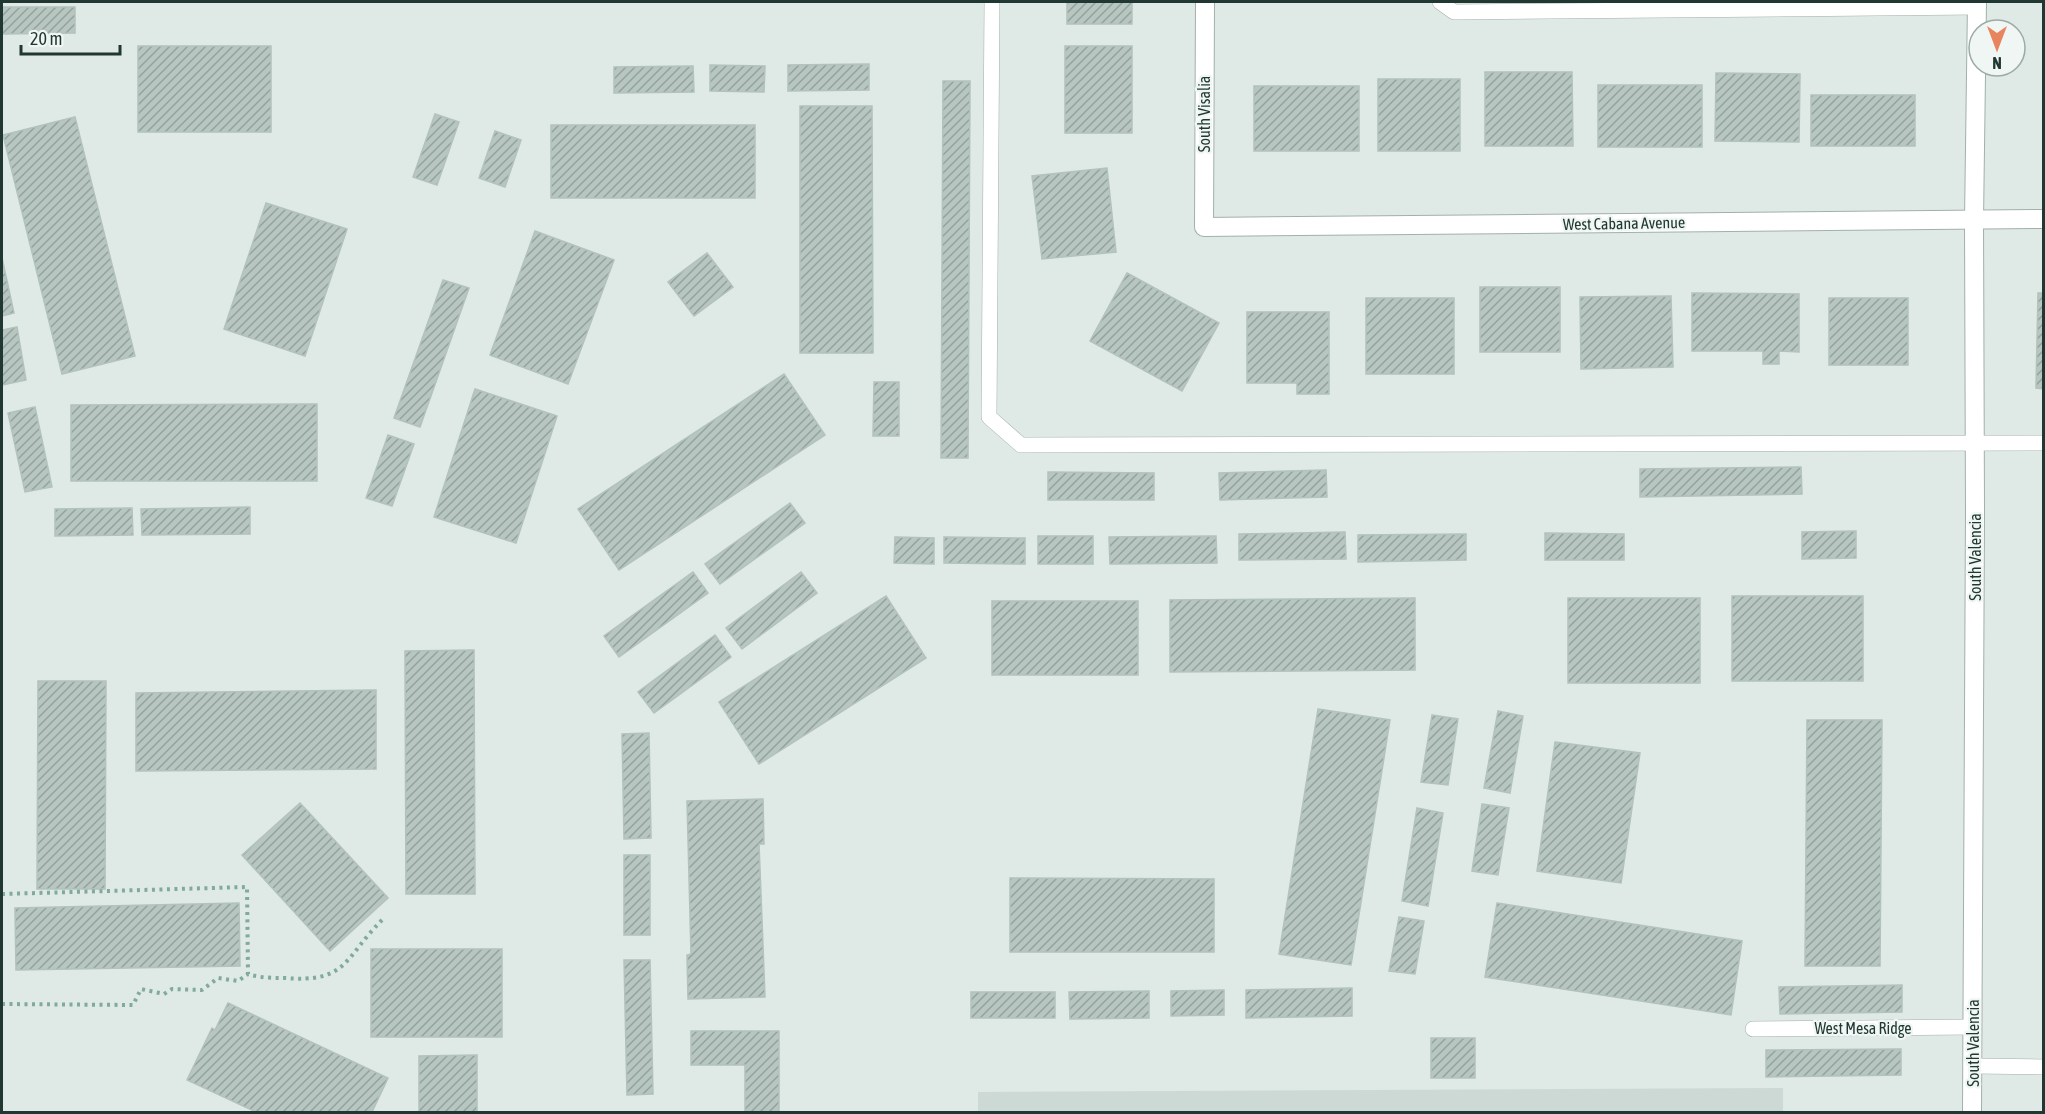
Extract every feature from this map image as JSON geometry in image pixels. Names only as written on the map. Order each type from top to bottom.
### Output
[{"type":"street","name":"South Visalia","points":[[1204,2],[1204,227]]},
{"type":"street","name":"South Valencia","points":[[1972,1113],[1974,220],[1977,4]]},
{"type":"street","name":"West Cabana Avenue","points":[[1204,227],[2043,219]]},
{"type":"lane","points":[[992,2],[989,417],[1021,445],[2043,443]]},
{"type":"lane","points":[[1440,2],[1454,12],[1977,4]]},
{"type":"lane","name":"West Mesa Ridge","points":[[1753,1029],[1973,1028]]},
{"type":"lane","points":[[1973,1066],[2043,1067]]},
{"type":"path","points":[[2,894],[247,887],[248,974]]},
{"type":"path","points":[[2,1004],[133,1005],[141,989],[164,994],[172,989],[202,990],[218,978],[238,981],[248,974],[299,979],[324,977],[343,966],[382,920]]},
{"type":"shaded area","points":[[1783,1088],[1783,1112],[978,1112],[978,1092]]},
{"type":"building","points":[[1067,2],[1132,2],[1132,24],[1067,24]]},
{"type":"building","points":[[2,7],[75,7],[75,33],[2,34]]},
{"type":"building","points":[[138,46],[271,46],[271,132],[138,132]]},
{"type":"building","points":[[1065,46],[1132,46],[1132,133],[1065,133]]},
{"type":"building","points":[[869,64],[869,90],[788,91],[788,65]]},
{"type":"building","points":[[710,65],[765,66],[764,92],[710,91]]},
{"type":"building","points":[[693,66],[694,92],[614,93],[614,67]]},
{"type":"building","points":[[1485,72],[1572,72],[1573,146],[1485,146]]},
{"type":"building","points":[[1716,73],[1800,74],[1799,142],[1715,141]]},
{"type":"building","points":[[1378,79],[1460,79],[1460,151],[1378,151]]},
{"type":"building","points":[[943,81],[970,81],[968,458],[941,458]]},
{"type":"building","points":[[1598,85],[1702,85],[1702,147],[1598,147]]},
{"type":"building","points":[[1254,86],[1359,86],[1359,151],[1254,151]]},
{"type":"building","points":[[1811,95],[1915,95],[1915,146],[1811,146]]},
{"type":"building","points":[[800,106],[872,106],[873,353],[800,353]]},
{"type":"building","points":[[435,114],[459,122],[437,185],[413,177]]},
{"type":"building","points":[[75,117],[135,356],[62,374],[3,135]]},
{"type":"building","points":[[551,125],[755,125],[755,198],[551,198]]},
{"type":"building","points":[[495,131],[521,140],[505,187],[479,178]]},
{"type":"building","points":[[1107,168],[1116,252],[1042,259],[1032,176]]},
{"type":"building","points":[[266,203],[347,229],[305,356],[224,329]]},
{"type":"building","points":[[535,231],[614,260],[568,384],[490,355]]},
{"type":"building","points":[[707,253],[733,287],[694,316],[668,282]]},
{"type":"building","points":[[2,258],[14,313],[2,316]]},
{"type":"building","points":[[1127,273],[1219,323],[1182,391],[1090,341]]},
{"type":"building","points":[[443,280],[469,288],[420,427],[394,418]]},
{"type":"building","points":[[1480,287],[1560,287],[1560,352],[1480,352]]},
{"type":"building","points":[[1692,293],[1799,294],[1799,352],[1779,351],[1779,364],[1763,364],[1763,351],[1692,351]]},
{"type":"building","points":[[2038,293],[2044,293],[2044,389],[2036,388]]},
{"type":"building","points":[[1671,296],[1673,367],[1581,369],[1580,297]]},
{"type":"building","points":[[1366,298],[1454,298],[1454,374],[1366,374]]},
{"type":"building","points":[[1829,298],[1908,298],[1908,365],[1829,365]]},
{"type":"building","points":[[1247,312],[1329,312],[1329,394],[1297,394],[1297,383],[1247,383]]},
{"type":"building","points":[[17,327],[26,380],[2,385],[2,330]]},
{"type":"building","points":[[784,374],[825,435],[619,570],[578,509]]},
{"type":"building","points":[[874,382],[899,382],[899,436],[873,436]]},
{"type":"building","points":[[475,389],[557,416],[516,543],[434,517]]},
{"type":"building","points":[[317,404],[317,481],[71,481],[71,405]]},
{"type":"building","points":[[35,407],[52,487],[25,492],[8,413]]},
{"type":"building","points":[[388,435],[414,444],[392,506],[366,498]]},
{"type":"building","points":[[1801,467],[1802,494],[1640,497],[1640,469]]},
{"type":"building","points":[[1326,470],[1327,497],[1220,500],[1219,473]]},
{"type":"building","points":[[1048,472],[1154,473],[1154,500],[1048,500]]},
{"type":"building","points":[[790,503],[805,523],[720,584],[705,564]]},
{"type":"building","points":[[250,507],[250,534],[142,535],[141,509]]},
{"type":"building","points":[[132,508],[133,535],[55,536],[55,509]]},
{"type":"building","points":[[1856,531],[1856,558],[1802,559],[1802,532]]},
{"type":"building","points":[[1345,532],[1346,559],[1239,560],[1239,534]]},
{"type":"building","points":[[1545,533],[1624,534],[1624,560],[1545,560]]},
{"type":"building","points":[[1466,534],[1466,560],[1358,562],[1358,535]]},
{"type":"building","points":[[1038,536],[1093,536],[1093,564],[1038,564]]},
{"type":"building","points":[[1216,536],[1217,563],[1110,564],[1109,537]]},
{"type":"building","points":[[895,537],[934,538],[934,564],[894,563]]},
{"type":"building","points":[[944,537],[1025,538],[1025,564],[944,563]]},
{"type":"building","points":[[693,572],[708,593],[619,657],[604,636]]},
{"type":"building","points":[[801,572],[817,593],[742,649],[726,628]]},
{"type":"building","points":[[886,596],[926,658],[759,764],[719,702]]},
{"type":"building","points":[[1732,596],[1863,596],[1863,681],[1732,681]]},
{"type":"building","points":[[1415,598],[1415,670],[1170,672],[1170,600]]},
{"type":"building","points":[[1568,598],[1700,598],[1700,683],[1568,683]]},
{"type":"building","points":[[992,601],[1138,601],[1138,675],[992,675]]},
{"type":"building","points":[[715,635],[731,657],[654,713],[638,692]]},
{"type":"building","points":[[474,650],[475,894],[406,894],[405,651]]},
{"type":"building","points":[[38,681],[106,681],[105,889],[37,889]]},
{"type":"building","points":[[376,690],[376,769],[136,771],[136,693]]},
{"type":"building","points":[[1318,709],[1390,720],[1351,965],[1279,954]]},
{"type":"building","points":[[1498,711],[1523,716],[1510,793],[1484,788]]},
{"type":"building","points":[[1432,715],[1458,719],[1448,785],[1421,782]]},
{"type":"building","points":[[1807,720],[1882,720],[1880,966],[1805,966]]},
{"type":"building","points":[[649,733],[651,838],[624,839],[622,734]]},
{"type":"building","points":[[1555,742],[1640,753],[1621,883],[1537,871]]},
{"type":"building","points":[[763,799],[764,844],[759,844],[765,997],[688,999],[687,955],[691,954],[687,801]]},
{"type":"building","points":[[300,803],[388,898],[330,951],[242,855]]},
{"type":"building","points":[[1482,804],[1509,808],[1498,875],[1472,871]]},
{"type":"building","points":[[1417,808],[1443,813],[1428,906],[1402,901]]},
{"type":"building","points":[[624,855],[650,855],[650,935],[624,935]]},
{"type":"building","points":[[1010,878],[1214,879],[1214,952],[1010,952]]},
{"type":"building","points":[[239,903],[240,966],[16,970],[15,908]]},
{"type":"building","points":[[1497,903],[1742,941],[1731,1015],[1485,977]]},
{"type":"building","points":[[1399,917],[1424,921],[1415,974],[1389,971]]},
{"type":"building","points":[[371,949],[502,949],[502,1037],[371,1037]]},
{"type":"building","points":[[624,960],[650,960],[653,1094],[627,1095]]},
{"type":"building","points":[[1902,985],[1902,1012],[1780,1014],[1779,987]]},
{"type":"building","points":[[1352,988],[1352,1016],[1246,1018],[1246,990]]},
{"type":"building","points":[[1224,990],[1224,1015],[1171,1016],[1171,991]]},
{"type":"building","points":[[1149,991],[1149,1018],[1070,1019],[1069,992]]},
{"type":"building","points":[[971,992],[1055,992],[1055,1018],[971,1018]]},
{"type":"building","points":[[228,1003],[388,1078],[372,1112],[256,1112],[187,1080],[212,1028],[215,1030]]},
{"type":"building","points":[[691,1031],[779,1031],[779,1112],[745,1112],[745,1065],[691,1065]]},
{"type":"building","points":[[1431,1038],[1475,1038],[1475,1078],[1431,1078]]},
{"type":"building","points":[[1901,1049],[1901,1075],[1766,1077],[1766,1050]]},
{"type":"building","points":[[477,1055],[477,1112],[419,1112],[419,1056]]}]
